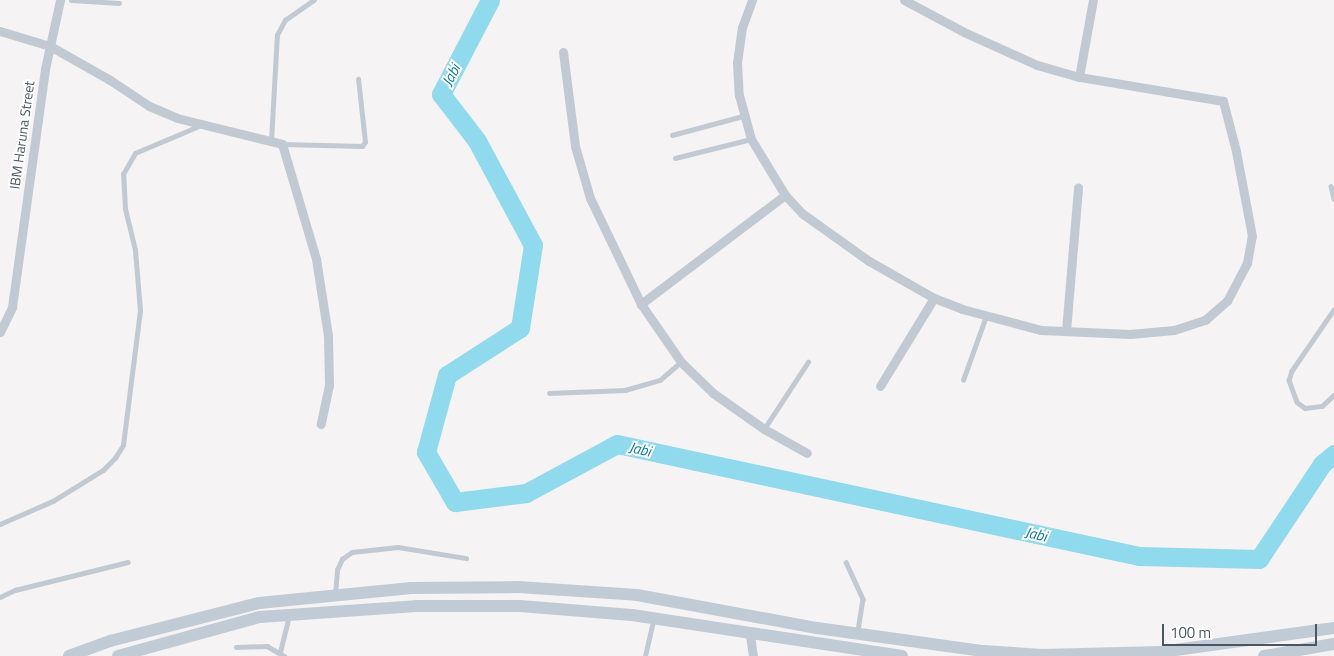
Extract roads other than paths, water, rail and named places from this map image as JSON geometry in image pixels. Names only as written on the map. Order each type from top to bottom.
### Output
[{"type":"main road","points":[[69,656],[189,619],[259,603],[411,588],[518,587],[637,595],[858,633],[983,651],[1042,655],[1161,652],[1334,628]]},
{"type":"main road","points":[[293,613],[294,600]]},
{"type":"main road","points":[[118,656],[202,631],[293,613],[416,606],[520,606],[654,619],[750,635],[902,656]]},
{"type":"main road","points":[[1264,656],[1334,644]]},
{"type":"street","name":"IBM Haruna Street","points":[[0,332],[12,307],[50,46],[60,0]]},
{"type":"street","points":[[752,0],[742,27],[737,62],[743,116],[751,139],[785,194],[835,238],[934,298],[986,316],[1041,330],[1130,334],[1174,330],[1205,320],[1226,301],[1247,263],[1252,236],[1236,151],[1223,101],[1079,77],[1037,65],[964,32],[904,0]]},
{"type":"street","points":[[1079,77],[1093,0]]},
{"type":"street","points":[[0,30],[50,46],[110,80],[149,106],[199,126],[282,144],[316,259],[328,336],[329,384],[321,424]]},
{"type":"street","points":[[562,52],[565,94],[575,146],[590,198],[641,304],[681,362],[713,393],[764,429],[807,453]]},
{"type":"street","points":[[1066,331],[1078,188]]},
{"type":"street","points":[[641,304],[785,194]]},
{"type":"street","points":[[880,386],[934,298]]},
{"type":"street","points":[[750,635],[753,656]]},
{"type":"lane","points":[[71,0],[119,4]]},
{"type":"lane","points":[[271,141],[278,35],[285,20],[314,0]]},
{"type":"lane","points":[[282,144],[362,146],[365,142],[358,79]]},
{"type":"lane","points":[[672,135],[743,116]]},
{"type":"lane","points":[[0,524],[52,501],[103,470],[116,458],[123,445],[140,311],[136,250],[125,209],[123,174],[135,153],[199,126]]},
{"type":"lane","points":[[675,158],[751,139]]},
{"type":"lane","points":[[1331,186],[1334,199]]},
{"type":"lane","points":[[1334,310],[1292,371],[1289,380],[1297,402],[1305,408],[1322,406],[1334,395]]},
{"type":"lane","points":[[963,380],[986,316]]},
{"type":"lane","points":[[549,394],[625,390],[660,380],[681,362]]},
{"type":"lane","points":[[764,429],[808,362]]},
{"type":"lane","points":[[335,596],[337,570],[342,559],[352,552],[398,547],[466,558]]},
{"type":"lane","points":[[0,597],[15,590],[128,562]]},
{"type":"lane","points":[[846,562],[863,599],[858,633]]},
{"type":"lane","points":[[236,647],[267,646],[282,654],[293,613]]},
{"type":"lane","points":[[646,656],[654,619]]},
{"type":"waterway","name":"Jabi","points":[[490,0],[441,94],[477,141],[533,245],[520,328],[447,375],[426,452],[455,502],[526,493],[617,444],[1139,556],[1259,559],[1322,464],[1334,454]]}]
